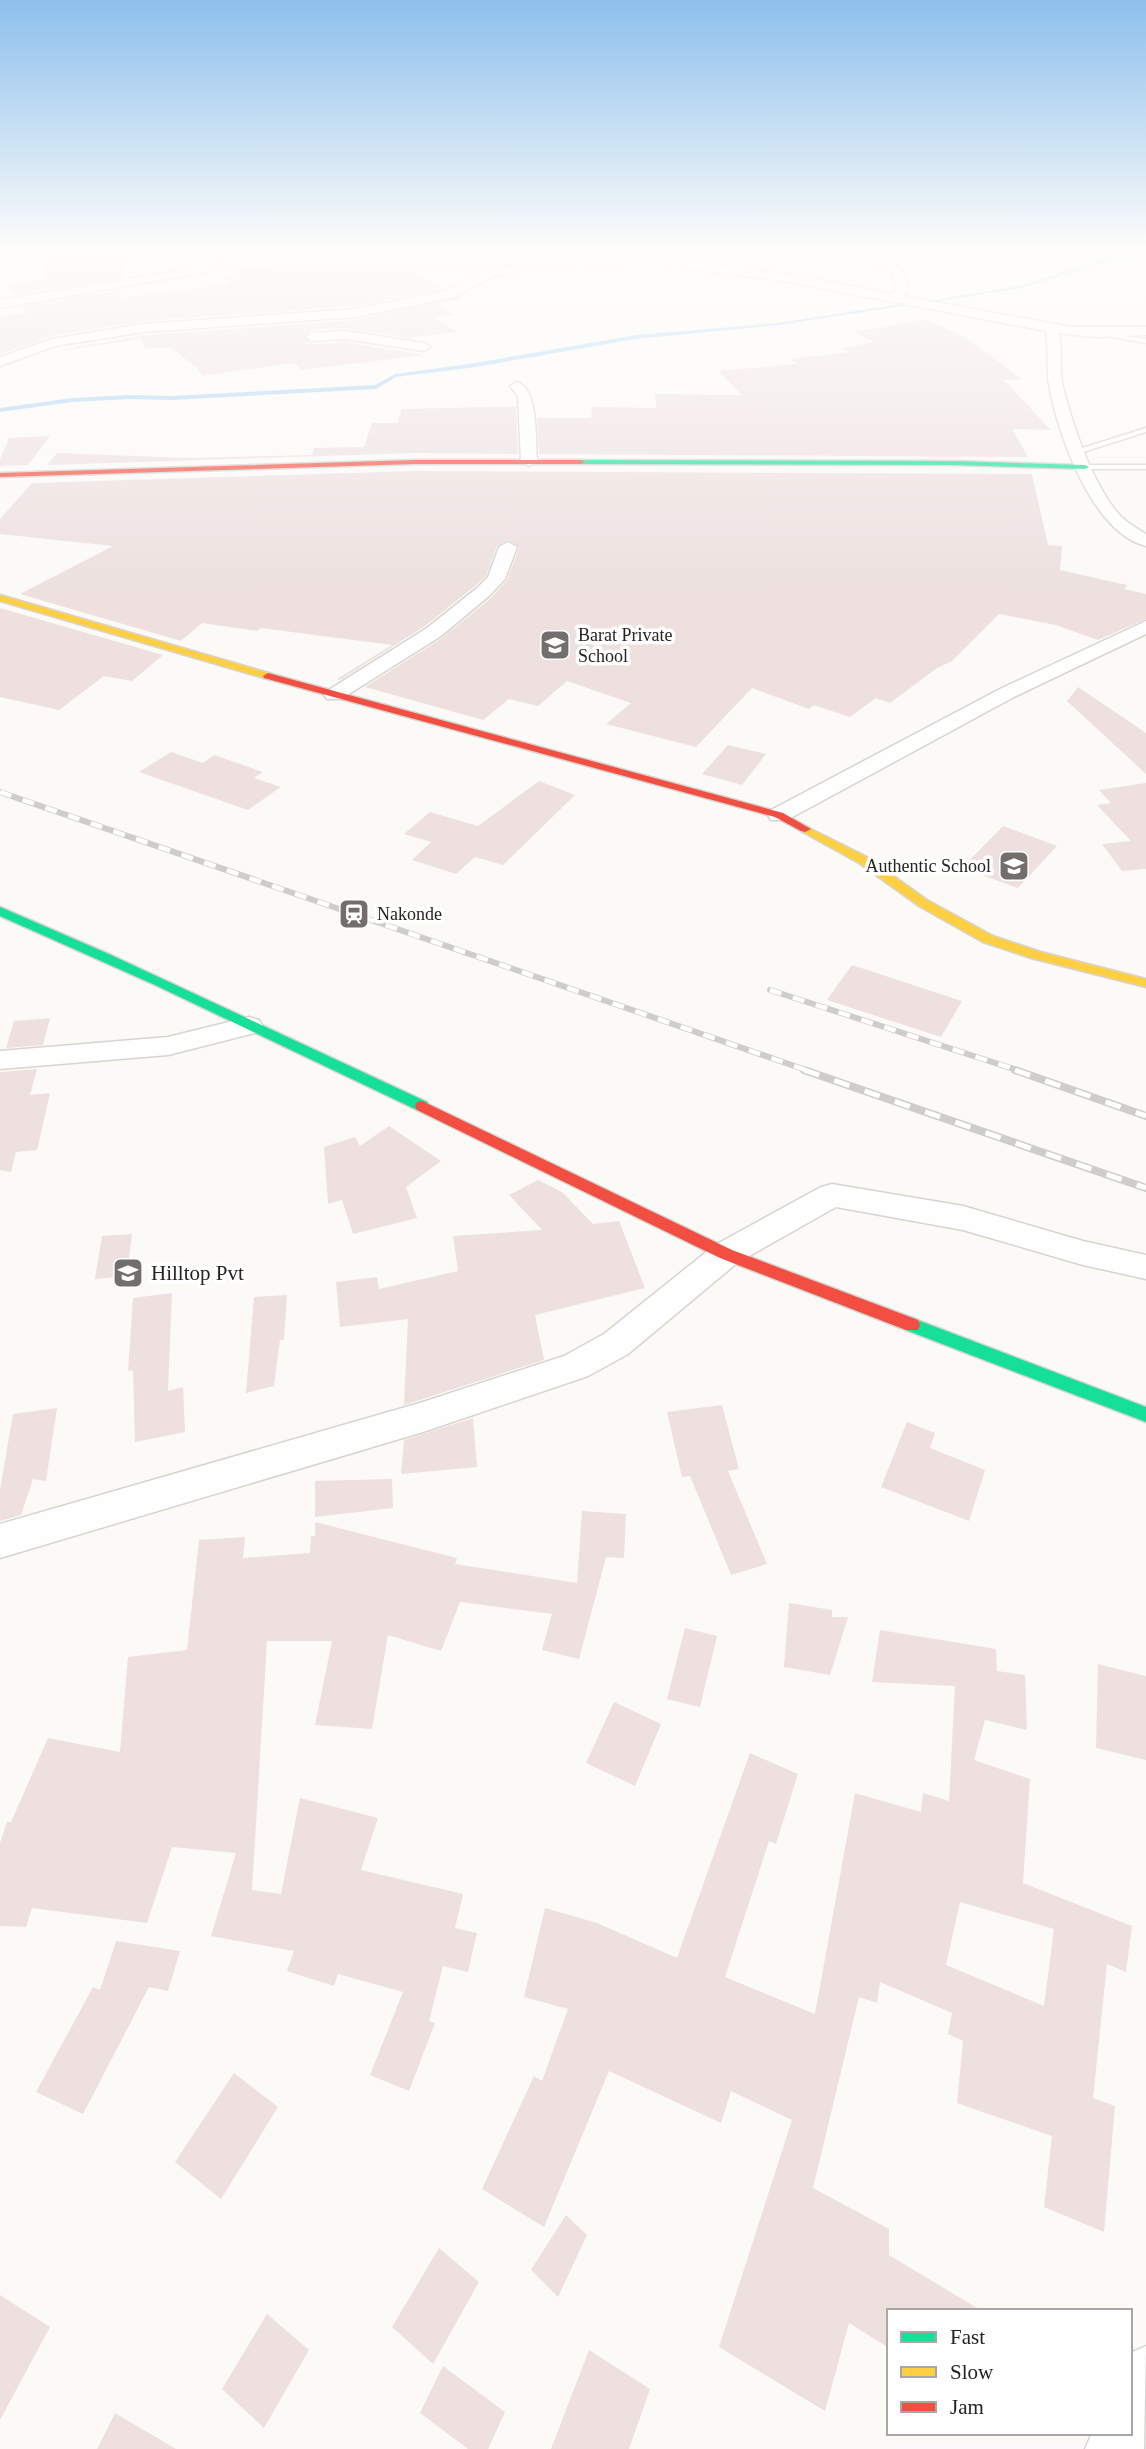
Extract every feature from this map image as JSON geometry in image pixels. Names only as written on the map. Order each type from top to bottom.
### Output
[{"type":"street","points":[[1054,364],[1056,385],[1077,451],[1106,510],[1125,528],[1146,541]]},
{"type":"street","points":[[517,386],[525,397],[529,461]]},
{"type":"street","points":[[0,475],[307,464],[529,461],[954,463],[1085,467]]},
{"type":"street","points":[[334,695],[433,632],[483,592],[496,579],[508,547]]},
{"type":"street","points":[[0,598],[334,695],[779,815],[863,860],[923,903],[988,939],[1036,955],[1146,982]]},
{"type":"street","points":[[779,815],[1007,692],[1146,627]]},
{"type":"street","points":[[0,911],[129,966],[248,1026],[498,1141],[726,1254],[1146,1415]]},
{"type":"street","points":[[0,1060],[168,1046],[248,1026]]},
{"type":"street","points":[[0,1541],[424,1418],[576,1366],[616,1344],[726,1254],[832,1195],[963,1217],[1083,1253],[1146,1267]]},
{"type":"street","points":[[1132,2410],[1146,2374]]},
{"type":"lane","points":[[1077,451],[1146,430]]},
{"type":"lane","points":[[1085,467],[1146,467]]},
{"type":"building","points":[[192,364],[285,364],[202,376]]},
{"type":"building","points":[[295,364],[348,364],[301,370]]},
{"type":"building","points":[[794,364],[1002,364],[1022,379],[1004,380],[1051,430],[1012,429],[1028,457],[539,454],[537,418],[591,418],[592,407],[656,408],[655,394],[742,395],[718,371]]},
{"type":"building","points":[[516,407],[518,454],[415,453],[47,465],[57,453],[187,458],[312,455],[314,448],[364,447],[372,423],[397,423],[402,409]]},
{"type":"building","points":[[50,436],[28,465],[0,466],[0,459],[9,438]]},
{"type":"building","points":[[415,471],[1032,474],[1048,545],[1062,546],[1060,570],[1127,585],[1124,589],[1146,594],[1146,619],[1098,640],[1056,625],[999,614],[952,661],[937,668],[890,703],[876,698],[850,717],[814,705],[809,709],[752,688],[696,747],[606,724],[631,703],[567,681],[538,706],[509,699],[483,720],[365,687],[442,638],[491,598],[507,580],[519,548],[509,540],[497,546],[486,576],[475,586],[425,626],[340,680],[337,679],[392,645],[202,623],[181,641],[20,594],[113,546],[0,534],[0,519],[32,483]]},
{"type":"building","points":[[0,608],[163,655],[132,681],[104,676],[59,710],[0,697]]},
{"type":"building","points":[[1078,687],[1146,733],[1146,774],[1067,701]]},
{"type":"building","points":[[728,745],[766,754],[742,785],[702,774]]},
{"type":"building","points":[[171,752],[203,763],[214,755],[263,772],[254,778],[281,787],[248,810],[139,772]]},
{"type":"building","points":[[539,781],[575,795],[503,865],[475,857],[456,874],[412,860],[431,842],[404,834],[430,812],[478,826]]},
{"type":"building","points":[[1146,783],[1146,869],[1122,871],[1102,844],[1131,841],[1097,805],[1111,803],[1099,790]]},
{"type":"building","points":[[1003,826],[1057,846],[1018,888],[962,868]]},
{"type":"building","points":[[852,965],[962,1001],[941,1037],[827,1000]]},
{"type":"building","points":[[50,1018],[43,1045],[6,1048],[14,1021]]},
{"type":"building","points":[[37,1069],[30,1095],[50,1093],[37,1150],[16,1152],[11,1172],[0,1170],[0,1072]]},
{"type":"building","points":[[389,1126],[441,1161],[406,1187],[417,1218],[353,1234],[342,1200],[328,1204],[324,1147],[355,1137],[360,1146]]},
{"type":"building","points":[[538,1180],[562,1192],[593,1224],[619,1221],[645,1288],[535,1315],[544,1360],[404,1405],[408,1319],[340,1327],[336,1282],[377,1277],[379,1289],[458,1271],[453,1236],[542,1230],[509,1195]]},
{"type":"building","points":[[132,1234],[127,1276],[95,1279],[102,1236]]},
{"type":"building","points":[[172,1293],[168,1391],[183,1387],[185,1432],[135,1442],[133,1370],[128,1371],[133,1298]]},
{"type":"building","points":[[287,1295],[284,1340],[280,1340],[274,1386],[246,1393],[254,1297]]},
{"type":"building","points":[[722,1405],[739,1469],[728,1471],[767,1564],[731,1575],[690,1476],[682,1477],[667,1412]]},
{"type":"building","points":[[57,1408],[46,1481],[33,1479],[21,1515],[0,1521],[0,1490],[13,1414]]},
{"type":"building","points":[[473,1418],[477,1467],[401,1474],[404,1440]]},
{"type":"building","points":[[907,1422],[935,1433],[930,1448],[985,1470],[969,1521],[881,1487]]},
{"type":"building","points":[[392,1479],[393,1508],[315,1517],[315,1481]]},
{"type":"building","points":[[582,1511],[626,1514],[624,1558],[606,1557],[579,1659],[542,1650],[552,1614],[460,1602],[441,1651],[388,1635],[372,1729],[315,1725],[332,1641],[267,1641],[252,1890],[281,1894],[300,1798],[378,1818],[361,1870],[463,1894],[455,1928],[477,1933],[468,1972],[443,1966],[429,2021],[435,2023],[409,2091],[370,2075],[403,1992],[338,1974],[334,1986],[287,1971],[294,1951],[211,1936],[236,1853],[172,1847],[147,1923],[32,1908],[26,1927],[0,1926],[0,1843],[7,1822],[11,1822],[48,1738],[120,1752],[128,1657],[187,1650],[199,1540],[245,1537],[243,1558],[310,1553],[311,1536],[315,1536],[315,1522],[457,1558],[455,1564],[577,1583]]},
{"type":"building","points":[[789,1603],[832,1610],[832,1617],[848,1617],[830,1675],[784,1667]]},
{"type":"building","points":[[685,1628],[717,1636],[700,1707],[667,1699]]},
{"type":"building","points":[[880,1630],[996,1649],[997,1671],[1025,1675],[1027,1730],[985,1720],[974,1760],[1030,1779],[1023,1883],[1132,1926],[1126,1972],[1107,1964],[1093,2098],[1115,2106],[1104,2232],[1044,2207],[1052,2136],[957,2103],[963,2041],[948,2034],[952,2013],[880,1982],[877,2003],[859,1997],[813,2188],[889,2229],[889,2255],[979,2309],[887,2309],[887,2347],[849,2323],[825,2411],[719,2347],[792,2120],[731,2091],[721,2123],[609,2071],[544,2227],[482,2189],[534,2076],[542,2081],[568,2009],[524,1997],[545,1908],[597,1923],[677,1958],[750,1753],[798,1774],[776,1844],[769,1841],[725,1977],[815,2014],[855,1793],[921,1812],[923,1793],[949,1801],[955,1686],[872,1682]],"holes":[[[960,1902],[1054,1929],[1044,2006],[946,1965]]]},
{"type":"building","points":[[1098,1664],[1146,1676],[1146,1760],[1096,1748]]},
{"type":"building","points":[[614,1702],[661,1724],[635,1786],[586,1763]]},
{"type":"building","points":[[116,1941],[180,1951],[168,1991],[149,1987],[83,2114],[36,2092],[93,1987],[100,1990]]},
{"type":"building","points":[[234,2073],[278,2107],[221,2199],[175,2162]]},
{"type":"building","points":[[566,2215],[587,2235],[558,2297],[531,2270]]},
{"type":"building","points":[[439,2248],[479,2282],[433,2364],[392,2327]]},
{"type":"building","points":[[0,2295],[50,2327],[0,2420]]},
{"type":"building","points":[[267,2314],[309,2350],[264,2428],[222,2389]]},
{"type":"building","points":[[589,2350],[650,2389],[629,2449],[551,2449]]},
{"type":"building","points":[[443,2366],[505,2412],[488,2449],[468,2449],[420,2413]]},
{"type":"building","points":[[115,2413],[176,2449],[97,2449]]},
{"type":"waterway","points":[[0,410],[72,400],[171,398],[376,387],[395,376],[479,364]]},
{"type":"railway","points":[[0,792],[809,1071]]},
{"type":"railway","points":[[770,990],[1020,1071]]},
{"type":"railway","points":[[804,1070],[1146,1188]]},
{"type":"railway","points":[[1015,1070],[1146,1116]]},
{"type":"traffic: fast","points":[[581,462],[954,463],[1085,467]]},
{"type":"traffic: fast","points":[[0,911],[159,982],[422,1106]]},
{"type":"traffic: fast","points":[[912,1325],[1146,1415]]},
{"type":"traffic: slow","points":[[0,598],[268,676]]},
{"type":"traffic: slow","points":[[805,829],[863,860],[923,903],[988,939],[1036,955],[1146,983]]},
{"type":"traffic: jam","points":[[0,475],[415,462],[581,462]]},
{"type":"traffic: jam","points":[[268,676],[779,815],[805,829]]},
{"type":"traffic: jam","points":[[422,1106],[726,1254],[912,1325]]},
{"type":"place","name":"Barat Private School","points":[[555,645]]},
{"type":"place","name":"Authentic School","points":[[1014,866]]},
{"type":"place","name":"Nakonde","points":[[354,914]]},
{"type":"place","name":"Hilltop Pvt","points":[[128,1273]]}]
